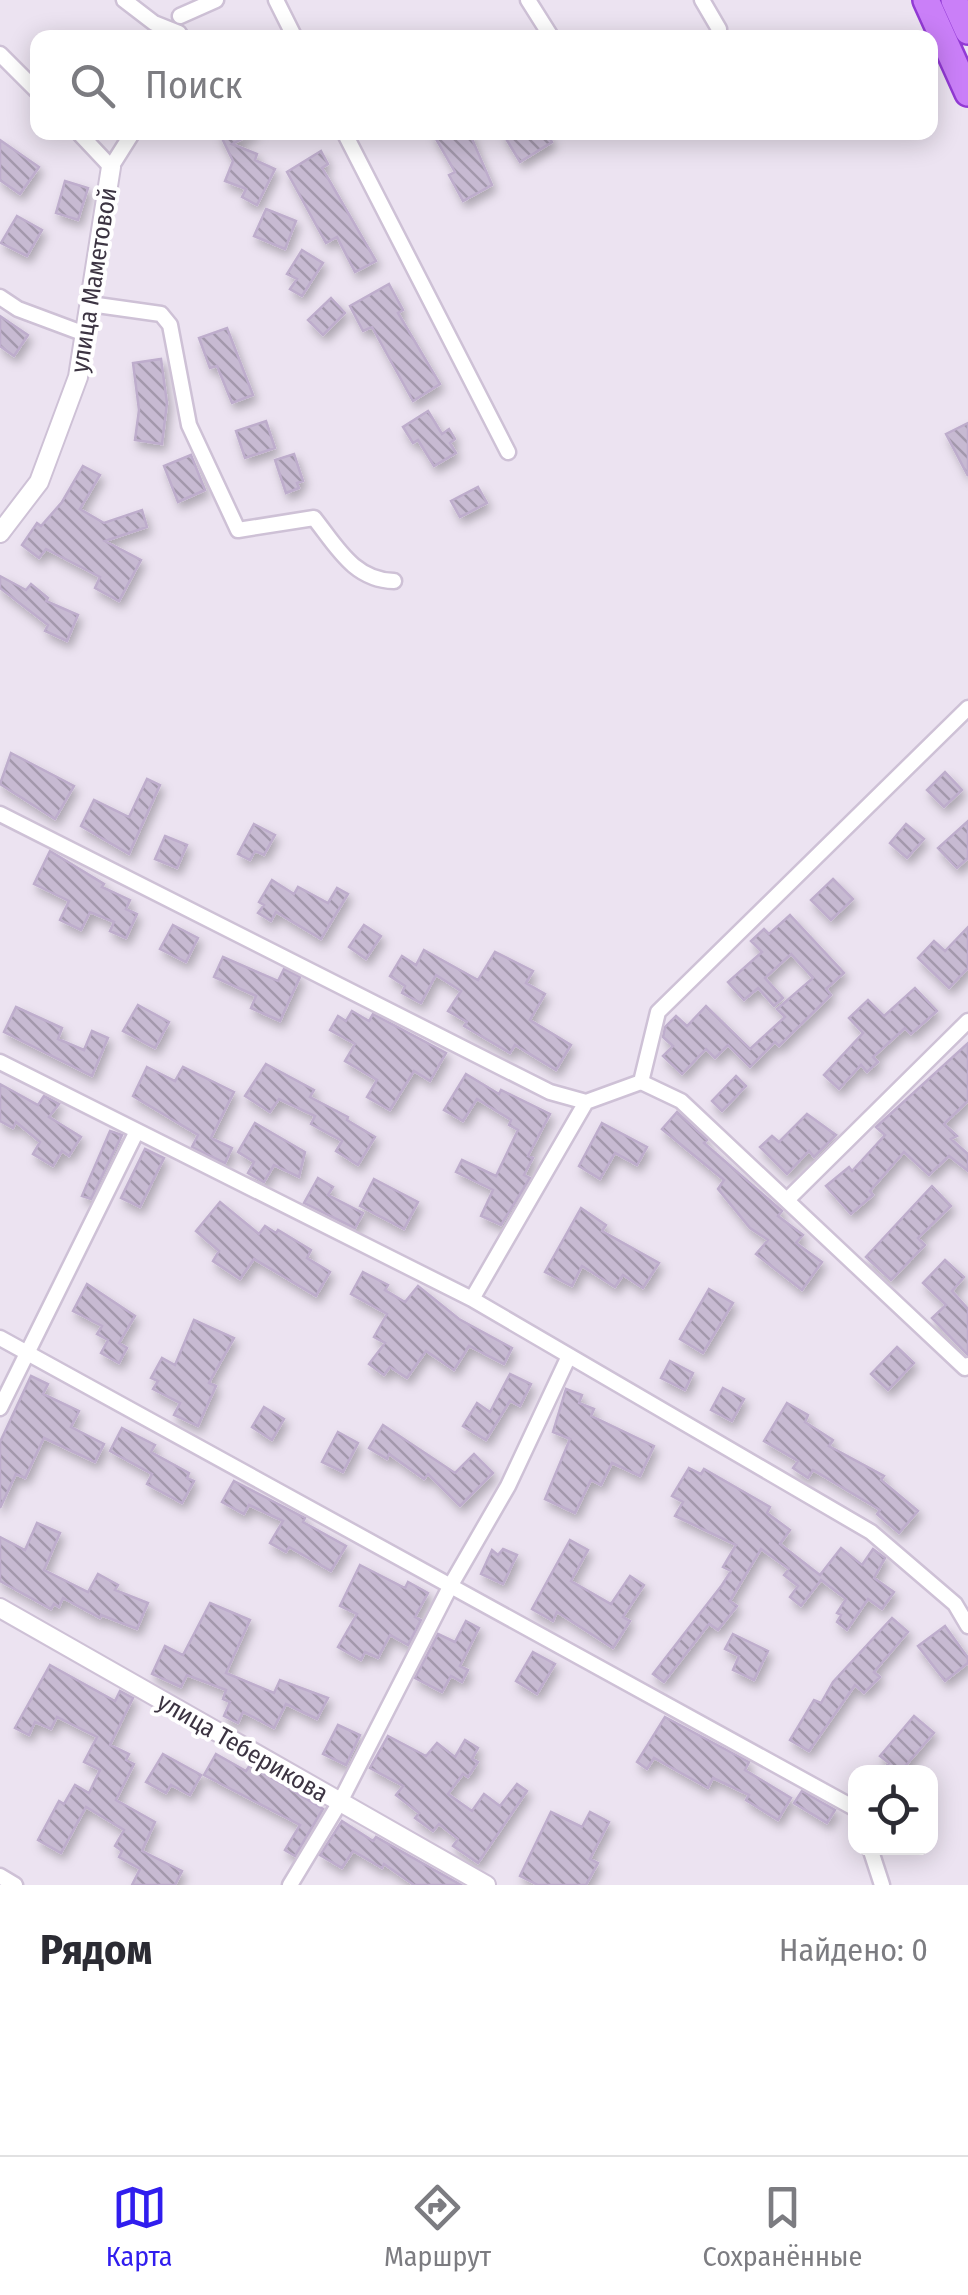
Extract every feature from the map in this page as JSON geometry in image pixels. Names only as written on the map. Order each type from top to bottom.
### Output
[{"type":"highway","points":[[926,0],[968,93]]},
{"type":"highway","points":[[954,0],[968,31]]},
{"type":"street","points":[[124,0],[167,30]]},
{"type":"street","points":[[180,8],[216,0]]},
{"type":"street","points":[[276,0],[291,30]]},
{"type":"street","points":[[528,0],[547,30]]},
{"type":"street","points":[[702,0],[719,29]]},
{"type":"street","points":[[0,54],[30,84]]},
{"type":"street","points":[[86,140],[112,167]]},
{"type":"street","name":"улица Маметовой","points":[[0,533],[39,482],[78,377],[112,167],[128,140]]},
{"type":"street","points":[[348,140],[508,452]]},
{"type":"street","points":[[0,297],[18,309],[85,334]]},
{"type":"street","points":[[90,304],[162,314],[170,325],[188,425],[238,530],[314,518],[350,564],[373,580],[394,581]]},
{"type":"street","points":[[641,1082],[658,1012],[968,708]]},
{"type":"street","points":[[0,814],[550,1092],[586,1102],[641,1082],[682,1101],[967,1369]]},
{"type":"street","points":[[787,1200],[968,1020]]},
{"type":"street","points":[[0,1062],[472,1299],[872,1532],[955,1604],[968,1626]]},
{"type":"street","points":[[472,1299],[586,1102]]},
{"type":"street","points":[[0,1408],[136,1133]]},
{"type":"street","points":[[0,1338],[452,1583],[848,1805]]},
{"type":"street","points":[[290,1885],[340,1802],[452,1583],[508,1486],[569,1356]]},
{"type":"street","name":"улица Теберикова","points":[[0,1608],[486,1885]]},
{"type":"street","points":[[872,1855],[882,1885]]},
{"type":"street","points":[[0,1876],[15,1885]]},
{"type":"building","points":[[0,140],[39,167],[20,194],[0,180]]},
{"type":"building","points":[[223,140],[240,140],[232,144],[257,154],[255,160],[275,169],[257,205],[242,197],[246,189],[225,181],[233,161]]},
{"type":"building","points":[[437,140],[472,140],[492,185],[463,201],[449,175],[455,172]]},
{"type":"building","points":[[507,140],[551,140],[552,142],[520,162]]},
{"type":"building","points":[[321,151],[328,164],[322,168],[376,261],[355,272],[337,237],[326,243],[287,172]]},
{"type":"building","points":[[65,181],[88,188],[78,220],[56,213]]},
{"type":"building","points":[[266,209],[296,221],[285,249],[254,236]]},
{"type":"building","points":[[17,216],[42,230],[27,256],[1,243]]},
{"type":"building","points":[[302,250],[323,263],[302,296],[290,289],[297,279],[287,274]]},
{"type":"building","points":[[389,284],[403,310],[398,313],[440,384],[413,401],[372,327],[363,331],[350,306]]},
{"type":"building","points":[[331,298],[345,313],[323,335],[308,320]]},
{"type":"building","points":[[0,316],[28,335],[14,356],[0,346]]},
{"type":"building","points":[[227,328],[253,395],[232,403],[217,366],[210,368],[199,338]]},
{"type":"building","points":[[161,359],[167,403],[162,444],[135,440],[139,410],[133,363]]},
{"type":"building","points":[[428,411],[442,434],[449,429],[455,439],[450,443],[456,453],[434,466],[418,440],[413,443],[403,427]]},
{"type":"building","points":[[266,421],[275,448],[245,458],[236,431]]},
{"type":"building","points":[[968,423],[968,476],[946,434]]},
{"type":"building","points":[[294,454],[303,481],[297,483],[299,488],[286,493],[275,460]]},
{"type":"building","points":[[191,455],[205,490],[178,502],[164,466]]},
{"type":"building","points":[[83,466],[100,475],[80,509],[104,523],[142,510],[147,527],[105,541],[141,560],[119,601],[95,588],[100,577],[46,549],[39,558],[22,545],[37,523],[41,526],[62,502]]},
{"type":"building","points":[[478,487],[487,503],[460,517],[451,501]]},
{"type":"building","points":[[0,576],[26,590],[31,584],[48,598],[46,601],[78,615],[67,641],[45,631],[48,625],[0,588]]},
{"type":"building","points":[[11,753],[74,786],[55,819],[0,784]]},
{"type":"building","points":[[945,772],[962,790],[944,807],[927,790]]},
{"type":"building","points":[[147,779],[160,785],[129,854],[81,826],[94,800],[129,817]]},
{"type":"building","points":[[968,821],[968,858],[957,868],[938,848]]},
{"type":"building","points":[[254,824],[275,835],[264,855],[255,851],[250,860],[238,854]]},
{"type":"building","points":[[906,824],[924,839],[907,858],[890,843]]},
{"type":"building","points":[[165,836],[187,845],[177,868],[155,859]]},
{"type":"building","points":[[50,851],[104,884],[102,887],[130,900],[126,909],[137,914],[126,938],[110,931],[114,922],[90,912],[81,930],[60,920],[69,901],[34,884]]},
{"type":"building","points":[[833,879],[853,899],[831,920],[811,900]]},
{"type":"building","points":[[272,880],[294,894],[298,887],[328,903],[337,888],[348,894],[321,939],[276,912],[271,921],[258,913],[264,905],[259,902]]},
{"type":"building","points":[[790,915],[844,973],[826,989],[831,995],[779,1046],[775,1042],[750,1067],[728,1045],[715,1058],[706,1049],[682,1074],[663,1056],[673,1046],[663,1037],[665,1027],[676,1016],[687,1026],[706,1006],[750,1049],[785,1017],[777,1009],[813,978],[791,954],[765,978],[783,998],[774,1006],[758,988],[744,1000],[728,982],[762,952],[751,941],[764,929],[769,934]]},
{"type":"building","points":[[173,925],[198,938],[186,962],[160,949]]},
{"type":"building","points":[[364,925],[381,936],[366,959],[349,947]]},
{"type":"building","points":[[968,927],[968,968],[949,988],[918,958],[934,941],[945,951]]},
{"type":"building","points":[[424,950],[478,980],[495,952],[533,971],[526,983],[545,994],[530,1020],[571,1045],[556,1070],[515,1045],[510,1053],[464,1026],[467,1022],[448,1011],[461,991],[436,975],[421,1003],[402,993],[405,986],[390,976],[402,956],[416,965]]},
{"type":"building","points":[[223,957],[278,981],[284,969],[300,977],[280,1021],[251,1008],[256,996],[214,977]]},
{"type":"building","points":[[915,988],[937,1011],[911,1034],[905,1028],[873,1057],[878,1062],[867,1072],[861,1065],[839,1089],[824,1075],[863,1033],[849,1018],[868,1000],[884,1016]]},
{"type":"building","points":[[138,1005],[169,1022],[155,1048],[123,1031]]},
{"type":"building","points":[[16,1007],[62,1028],[58,1039],[84,1050],[92,1031],[108,1038],[92,1076],[4,1032]]},
{"type":"building","points":[[352,1011],[369,1021],[373,1014],[446,1053],[430,1081],[414,1071],[390,1110],[367,1097],[377,1080],[345,1061],[355,1044],[330,1030],[338,1016],[346,1021]]},
{"type":"building","points":[[968,1043],[968,1101],[944,1124],[957,1136],[951,1139],[968,1154],[968,1171],[949,1156],[929,1175],[904,1152],[870,1191],[873,1195],[851,1214],[826,1186],[849,1167],[852,1171],[885,1135],[876,1127]]},
{"type":"building","points":[[266,1064],[314,1090],[310,1097],[375,1137],[358,1165],[336,1151],[342,1141],[311,1124],[315,1116],[279,1099],[270,1112],[245,1096]]},
{"type":"building","points":[[147,1067],[175,1081],[183,1067],[234,1092],[211,1138],[232,1148],[225,1163],[192,1147],[198,1135],[133,1096]]},
{"type":"building","points":[[466,1074],[499,1094],[501,1090],[550,1114],[528,1156],[533,1158],[524,1175],[530,1178],[501,1225],[481,1216],[493,1190],[456,1172],[462,1160],[496,1176],[518,1130],[509,1125],[511,1120],[477,1099],[463,1121],[444,1110]]},
{"type":"building","points":[[736,1076],[746,1086],[722,1111],[712,1101]]},
{"type":"building","points":[[0,1084],[38,1105],[44,1096],[59,1104],[49,1117],[81,1137],[69,1156],[62,1151],[53,1166],[33,1154],[40,1142],[16,1122],[13,1128],[0,1121]]},
{"type":"building","points":[[677,1112],[707,1140],[704,1143],[782,1211],[778,1216],[803,1235],[796,1243],[822,1262],[802,1290],[756,1254],[768,1240],[750,1228],[718,1189],[724,1180],[662,1129]]},
{"type":"building","points":[[807,1114],[836,1135],[814,1157],[809,1151],[787,1174],[760,1147],[772,1136],[779,1142]]},
{"type":"building","points":[[255,1123],[305,1152],[299,1177],[274,1165],[264,1182],[248,1173],[254,1162],[238,1152]]},
{"type":"building","points":[[602,1123],[647,1147],[637,1165],[615,1153],[600,1179],[579,1166]]},
{"type":"building","points":[[110,1131],[122,1135],[91,1199],[82,1196]]},
{"type":"building","points":[[145,1149],[164,1158],[140,1207],[121,1198]]},
{"type":"building","points":[[318,1178],[333,1187],[328,1195],[363,1213],[355,1228],[304,1203]]},
{"type":"building","points":[[374,1179],[418,1202],[404,1229],[360,1206]]},
{"type":"building","points":[[932,1186],[951,1206],[918,1238],[925,1245],[891,1280],[866,1257]]},
{"type":"building","points":[[220,1202],[259,1234],[265,1226],[276,1233],[278,1230],[311,1250],[307,1258],[330,1272],[316,1296],[254,1259],[240,1279],[213,1261],[219,1251],[196,1231]]},
{"type":"building","points":[[581,1208],[606,1225],[602,1231],[659,1263],[643,1288],[623,1275],[615,1287],[582,1266],[572,1286],[545,1272]]},
{"type":"building","points":[[945,1260],[964,1277],[952,1291],[968,1309],[968,1355],[932,1318],[946,1305],[923,1283]]},
{"type":"building","points":[[363,1272],[388,1285],[385,1290],[405,1302],[418,1286],[459,1319],[512,1348],[504,1364],[469,1346],[454,1370],[426,1351],[407,1378],[390,1367],[384,1375],[369,1364],[385,1343],[374,1337],[387,1314],[351,1294]]},
{"type":"building","points":[[87,1284],[135,1316],[119,1343],[127,1348],[119,1363],[101,1353],[108,1340],[97,1334],[102,1326],[73,1311]]},
{"type":"building","points":[[709,1289],[733,1303],[703,1353],[680,1339]]},
{"type":"building","points":[[194,1320],[234,1338],[209,1383],[216,1386],[198,1426],[174,1415],[180,1403],[153,1389],[158,1381],[151,1378],[162,1358],[175,1365]]},
{"type":"building","points":[[897,1347],[914,1363],[888,1390],[871,1374]]},
{"type":"building","points":[[670,1361],[693,1373],[685,1390],[661,1378]]},
{"type":"building","points":[[510,1374],[531,1384],[520,1406],[510,1401],[486,1440],[463,1426],[477,1403],[490,1412]]},
{"type":"building","points":[[31,1376],[48,1384],[43,1394],[79,1411],[71,1427],[104,1444],[95,1462],[44,1438],[25,1478],[16,1474],[0,1508],[0,1442]]},
{"type":"building","points":[[723,1388],[744,1399],[732,1421],[711,1410]]},
{"type":"building","points":[[566,1389],[582,1395],[579,1403],[594,1409],[591,1416],[654,1446],[640,1476],[612,1463],[601,1485],[591,1480],[575,1513],[545,1499],[570,1439],[553,1432]]},
{"type":"building","points":[[787,1403],[808,1415],[805,1422],[833,1440],[829,1446],[884,1476],[881,1480],[918,1511],[899,1533],[877,1514],[880,1510],[813,1470],[808,1478],[793,1468],[798,1461],[764,1441]]},
{"type":"building","points":[[264,1407],[284,1419],[272,1440],[252,1427]]},
{"type":"building","points":[[383,1425],[455,1473],[474,1454],[493,1473],[460,1506],[428,1474],[424,1479],[389,1454],[387,1459],[369,1448]]},
{"type":"building","points":[[122,1428],[155,1445],[151,1452],[189,1473],[187,1478],[194,1481],[182,1503],[147,1484],[152,1474],[110,1451]]},
{"type":"building","points":[[338,1432],[358,1443],[343,1472],[322,1462]]},
{"type":"building","points":[[689,1468],[701,1474],[704,1469],[770,1507],[767,1513],[790,1530],[780,1544],[820,1575],[841,1548],[862,1565],[873,1549],[885,1558],[874,1578],[894,1592],[882,1609],[868,1599],[847,1630],[837,1622],[841,1615],[837,1613],[846,1599],[821,1580],[801,1606],[790,1597],[798,1586],[784,1575],[789,1569],[761,1549],[730,1601],[737,1606],[718,1630],[709,1624],[664,1682],[653,1674],[722,1585],[731,1571],[723,1567],[736,1545],[675,1516],[683,1502],[672,1496]]},
{"type":"building","points":[[234,1481],[305,1518],[303,1522],[346,1546],[331,1571],[289,1547],[286,1552],[270,1543],[283,1521],[249,1505],[244,1514],[222,1502]]},
{"type":"building","points":[[37,1523],[60,1533],[44,1570],[88,1592],[98,1574],[118,1585],[115,1590],[148,1603],[137,1629],[101,1615],[100,1618],[63,1598],[59,1607],[54,1604],[51,1609],[0,1581],[0,1537],[25,1550]]},
{"type":"building","points":[[570,1540],[588,1550],[571,1581],[611,1604],[630,1576],[644,1585],[623,1617],[630,1621],[613,1648],[557,1612],[553,1621],[532,1609]]},
{"type":"building","points":[[503,1549],[517,1555],[503,1584],[481,1574],[492,1550],[498,1555]]},
{"type":"building","points":[[360,1565],[405,1588],[408,1582],[428,1593],[415,1617],[421,1620],[408,1645],[390,1635],[378,1658],[365,1652],[361,1660],[338,1647],[357,1614],[340,1606]]},
{"type":"building","points":[[210,1603],[250,1620],[226,1673],[274,1693],[280,1680],[328,1698],[317,1719],[286,1704],[274,1728],[243,1712],[238,1723],[224,1716],[230,1702],[223,1699],[226,1690],[187,1675],[181,1687],[152,1674],[165,1646],[183,1655]]},
{"type":"building","points":[[892,1618],[908,1632],[874,1672],[880,1677],[864,1693],[855,1685],[809,1751],[790,1740],[814,1700],[821,1703],[833,1682]]},
{"type":"building","points":[[466,1621],[479,1628],[460,1666],[468,1670],[462,1682],[451,1676],[442,1692],[415,1678],[438,1634],[455,1642]]},
{"type":"building","points":[[945,1626],[968,1663],[945,1681],[918,1646]]},
{"type":"building","points":[[733,1634],[768,1651],[754,1680],[733,1670],[739,1656],[725,1649]]},
{"type":"building","points":[[533,1652],[555,1664],[537,1694],[516,1681]]},
{"type":"building","points":[[50,1665],[115,1701],[120,1691],[133,1698],[110,1745],[129,1754],[126,1760],[134,1764],[116,1800],[155,1822],[142,1851],[182,1871],[175,1885],[132,1885],[140,1869],[119,1857],[122,1851],[115,1846],[124,1830],[86,1807],[61,1853],[38,1840],[59,1801],[64,1804],[75,1785],[89,1793],[100,1770],[84,1762],[97,1737],[57,1717],[51,1729],[35,1722],[29,1735],[15,1728]]},
{"type":"building","points":[[914,1716],[934,1733],[906,1765],[887,1765],[880,1756]]},
{"type":"building","points":[[665,1717],[749,1762],[745,1770],[791,1798],[778,1820],[746,1800],[749,1795],[713,1778],[708,1788],[654,1758],[647,1769],[637,1762]]},
{"type":"building","points":[[338,1725],[360,1735],[346,1765],[323,1754]]},
{"type":"building","points":[[388,1736],[426,1756],[437,1743],[455,1757],[465,1740],[478,1748],[472,1759],[478,1762],[448,1794],[472,1811],[484,1794],[500,1806],[517,1784],[527,1791],[478,1863],[453,1846],[458,1839],[439,1824],[433,1831],[415,1818],[419,1813],[396,1795],[403,1786],[370,1768]]},
{"type":"building","points":[[163,1754],[201,1775],[190,1795],[171,1785],[166,1793],[146,1782]]},
{"type":"building","points":[[216,1754],[246,1771],[250,1765],[323,1809],[295,1856],[285,1850],[300,1825],[204,1775]]},
{"type":"building","points":[[802,1791],[835,1810],[827,1823],[794,1803]]},
{"type":"building","points":[[551,1812],[582,1827],[590,1812],[609,1822],[590,1859],[598,1863],[586,1885],[538,1885],[520,1876]]},
{"type":"building","points":[[342,1821],[461,1885],[414,1885],[384,1864],[382,1868],[353,1851],[342,1868],[320,1855]]}]
